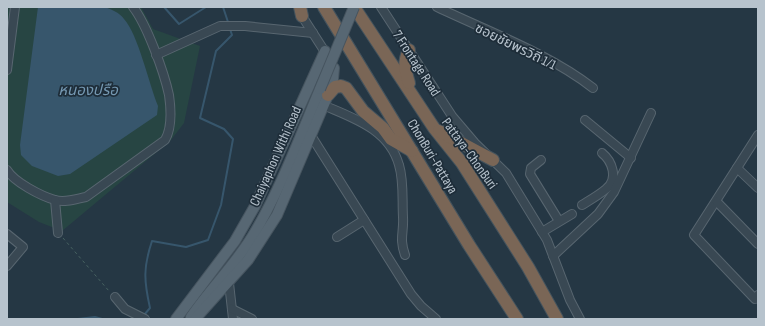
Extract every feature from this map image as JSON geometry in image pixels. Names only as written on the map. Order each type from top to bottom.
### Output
[{"type":"highway","name":"ChonBuri-Pattaya","points":[[324,7],[469,245],[518,319]]},
{"type":"highway","name":"Pattaya-ChonBuri","points":[[354,7],[434,128],[462,163],[500,222],[557,319]]},
{"type":"highway","points":[[409,50],[404,60],[404,68],[415,99]]},
{"type":"highway","points":[[324,96],[335,87],[341,86],[346,88],[363,112],[383,128],[391,139],[413,152]]},
{"type":"highway","points":[[434,128],[493,160]]},
{"type":"main road","name":"Chaiyaphon Withi Road","points":[[195,319],[229,283],[248,260],[277,215],[310,134],[354,7]]},
{"type":"main road","name":"Chaiyaphon Withi Road","points":[[176,319],[235,241],[255,206],[325,52]]},
{"type":"main road","name":"Chaiyaphon Withi Road","points":[[190,319],[200,303],[238,257],[251,238],[272,201],[333,79],[334,68]]},
{"type":"main road","name":"Chaiyaphon Withi Road","points":[[181,319],[200,303]]},
{"type":"street","points":[[7,70],[15,7]]},
{"type":"street","points":[[7,170],[10,176],[20,183],[55,200],[71,201],[86,197],[165,140],[170,131],[169,95],[156,55],[140,15],[133,7]]},
{"type":"street","name":"7 Frontage Road","points":[[381,7],[452,116],[475,143],[506,173],[542,232],[570,300],[580,319]]},
{"type":"street","name":"ซอยชัยพรวิถี 1/1","points":[[437,7],[531,52],[580,78],[593,88]]},
{"type":"street","points":[[299,10],[334,68]]},
{"type":"street","points":[[156,55],[220,26],[240,26],[313,33]]},
{"type":"street","points":[[324,96],[377,131],[385,139],[397,159],[400,171],[404,227],[401,244],[405,255]]},
{"type":"street","points":[[553,256],[598,214],[631,158],[651,113]]},
{"type":"street","points":[[585,120],[631,158]]},
{"type":"street","points":[[310,134],[411,294],[421,306],[436,319]]},
{"type":"street","points":[[758,135],[717,202],[694,235],[755,299],[758,295]]},
{"type":"street","points":[[602,153],[611,164],[613,171],[611,190]]},
{"type":"street","points":[[541,160],[531,168],[530,174],[559,221]]},
{"type":"street","points":[[737,168],[758,188]]},
{"type":"street","points":[[582,205],[611,190]]},
{"type":"street","points":[[55,200],[58,233]]},
{"type":"street","points":[[717,202],[758,244]]},
{"type":"street","points":[[542,232],[572,214]]},
{"type":"street","points":[[337,237],[364,220]]},
{"type":"street","points":[[7,234],[23,247],[7,266]]},
{"type":"street","points":[[229,283],[233,319]]},
{"type":"street","points":[[115,297],[129,311],[145,319]]},
{"type":"street","points":[[232,309],[252,319]]},
{"type":"path","points":[[58,233],[115,297]]},
{"type":"green space","points":[[7,7],[141,7],[153,29],[200,46],[184,123],[171,140],[62,231],[39,222],[7,202]]},
{"type":"water","name":"หนองปรือ","points":[[38,7],[103,7],[120,15],[129,26],[139,47],[158,106],[157,115],[70,174],[58,176],[32,166],[21,155],[20,145]]},
{"type":"waterway","points":[[164,7],[179,24],[206,7]]},
{"type":"waterway","points":[[223,7],[229,25]]},
{"type":"waterway","points":[[144,315],[150,308],[145,274],[152,241],[186,247],[208,240],[221,205],[233,139],[224,129],[200,118],[216,51],[232,35],[230,29]]},
{"type":"waterway","points":[[78,319],[95,317],[102,319]]}]
